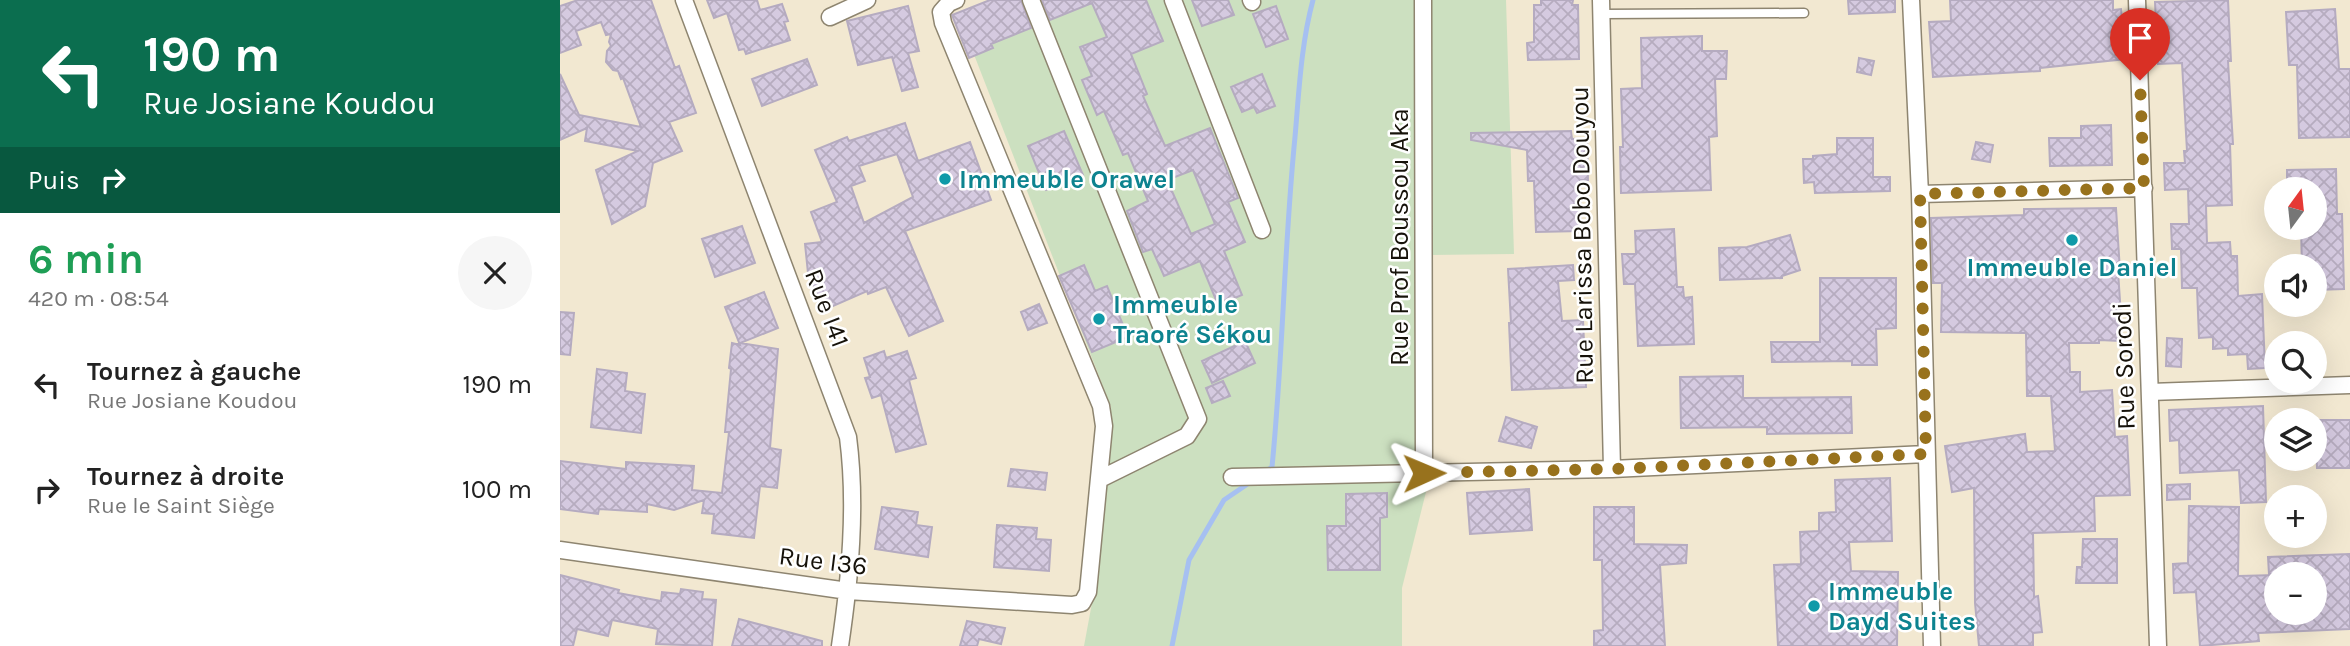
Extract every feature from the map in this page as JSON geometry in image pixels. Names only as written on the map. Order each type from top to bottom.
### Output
[{"type":"street","name":"Rue I41","points":[[684,0],[848,438],[853,475],[848,591],[840,646]]},
{"type":"street","points":[[830,17],[867,0]]},
{"type":"street","points":[[1031,0],[1198,419],[1187,436],[1100,479]]},
{"type":"street","points":[[1173,0],[1262,230]]},
{"type":"street","name":"Rue Prof Boussou Aka","points":[[1423,0],[1424,473]]},
{"type":"street","points":[[1911,0],[1920,194],[1933,646]]},
{"type":"street","name":"Rue Sorodi","points":[[2137,0],[2158,646]]},
{"type":"street","points":[[951,1],[941,12],[943,23],[1101,406],[1104,426],[1100,479]]},
{"type":"street","name":"Rue Larissa Bobo Douyou","points":[[1601,7],[1612,469]]},
{"type":"street","points":[[1920,194],[2144,188]]},
{"type":"street","points":[[2150,393],[2350,385]]},
{"type":"street","points":[[1231,477],[1612,469],[1926,454]]},
{"type":"street","name":"Rue I36","points":[[560,550],[848,591],[1072,605],[1082,603],[1088,592],[1100,479]]},
{"type":"lane","points":[[1601,7],[1804,13]]},
{"type":"green space","points":[[1087,0],[1506,0],[1514,254],[1430,255],[1428,484],[1402,588],[1402,646],[1084,646],[1094,592],[1111,407],[973,52],[1087,4]]},
{"type":"building","points":[[578,0],[651,0],[675,68],[679,66],[696,113],[669,122],[682,151],[653,163],[645,206],[612,224],[596,170],[638,151],[585,141],[587,128],[560,140],[560,74],[579,115],[641,127],[623,78],[606,62],[607,51],[611,46],[611,34],[606,35],[601,22],[576,31],[581,45],[560,53],[560,6]]},
{"type":"building","points":[[707,0],[757,0],[760,10],[782,4],[788,21],[784,22],[790,40],[746,54],[744,49],[739,50],[727,13],[714,18]]},
{"type":"building","points":[[990,0],[1021,0],[1031,28],[991,44],[993,48],[969,58],[952,15]]},
{"type":"building","points":[[1042,0],[1146,0],[1163,41],[1131,54],[1147,94],[1143,96],[1165,146],[1210,128],[1238,198],[1228,202],[1245,242],[1224,251],[1242,295],[1218,305],[1200,261],[1164,276],[1152,249],[1143,252],[1127,211],[1148,201],[1128,153],[1123,155],[1104,111],[1097,115],[1082,80],[1092,76],[1080,47],[1107,37],[1092,3],[1050,20]],"holes":[[[1193,170],[1215,224],[1191,234],[1167,180]]]},
{"type":"building","points":[[1192,0],[1228,0],[1234,15],[1202,26]]},
{"type":"building","points":[[1541,0],[1573,0],[1572,5],[1578,5],[1579,59],[1528,60],[1527,43],[1534,42],[1534,5],[1541,5]]},
{"type":"building","points":[[1848,0],[1895,0],[1895,12],[1849,14]]},
{"type":"building","points":[[1950,0],[2113,0],[2113,10],[2121,9],[2126,59],[2040,68],[2040,71],[1933,77],[1929,22],[1951,21]]},
{"type":"building","points":[[2228,0],[2231,61],[2228,61],[2233,144],[2230,144],[2232,205],[2206,206],[2207,243],[2230,242],[2231,256],[2237,256],[2238,296],[2262,294],[2264,368],[2248,369],[2247,354],[2228,355],[2228,348],[2213,349],[2213,337],[2199,338],[2197,288],[2182,288],[2181,249],[2172,249],[2171,224],[2189,224],[2188,189],[2165,190],[2164,163],[2185,163],[2184,151],[2187,151],[2182,63],[2158,64],[2155,2]]},
{"type":"building","points":[[908,6],[919,51],[908,53],[918,87],[902,91],[892,57],[858,65],[847,21]]},
{"type":"building","points":[[1276,6],[1288,39],[1266,47],[1253,14]]},
{"type":"building","points":[[2335,9],[2339,69],[2350,69],[2350,137],[2299,138],[2297,65],[2289,65],[2286,12]]},
{"type":"building","points":[[1702,36],[1702,51],[1727,51],[1726,79],[1715,79],[1717,136],[1709,137],[1711,190],[1621,193],[1621,89],[1642,88],[1641,38]]},
{"type":"building","points":[[1859,58],[1874,61],[1871,75],[1857,72]]},
{"type":"building","points":[[807,59],[817,85],[762,106],[752,79]]},
{"type":"building","points":[[1262,74],[1275,106],[1257,113],[1254,107],[1242,112],[1231,87]]},
{"type":"building","points":[[905,123],[918,161],[970,142],[991,200],[905,231],[943,321],[909,336],[886,287],[868,294],[867,291],[824,310],[808,273],[805,244],[822,242],[811,212],[837,202],[815,150],[847,137],[849,141]],"holes":[[[897,154],[913,197],[864,223],[851,186],[865,181],[859,166]]]},
{"type":"building","points":[[2111,125],[2112,165],[2050,166],[2049,138],[2081,138],[2081,126]]},
{"type":"building","points":[[1064,131],[1083,175],[1046,190],[1028,146]]},
{"type":"building","points":[[1571,131],[1572,139],[1587,138],[1588,180],[1580,180],[1581,231],[1536,232],[1534,181],[1528,181],[1527,150],[1471,140],[1471,133]]},
{"type":"building","points":[[1837,138],[1873,138],[1873,177],[1890,177],[1890,191],[1815,193],[1814,182],[1804,183],[1803,159],[1837,154]]},
{"type":"building","points":[[1976,142],[1993,145],[1990,162],[1972,159]]},
{"type":"building","points":[[2336,169],[2337,214],[2342,214],[2344,289],[2327,290],[2327,254],[2302,254],[2301,240],[2328,240],[2328,177],[2287,177],[2287,170]]},
{"type":"building","points":[[2116,208],[2120,271],[2120,341],[2069,343],[2070,372],[2080,372],[2080,392],[2112,390],[2115,437],[2127,436],[2130,495],[2094,496],[2095,531],[2033,533],[2034,597],[2038,596],[2042,632],[2033,633],[2033,646],[1979,646],[1975,603],[1974,488],[1952,492],[1945,446],[2025,434],[2027,452],[2055,451],[2051,396],[2027,396],[2026,333],[1941,332],[1942,283],[1933,283],[1931,218],[2024,215],[2024,209]]},
{"type":"building","points":[[742,226],[755,263],[715,277],[702,239]]},
{"type":"building","points":[[1674,229],[1677,287],[1683,287],[1684,298],[1692,297],[1694,344],[1638,346],[1635,284],[1624,284],[1622,254],[1636,254],[1635,231]]},
{"type":"building","points":[[1790,235],[1800,270],[1782,278],[1720,280],[1719,248],[1747,247]]},
{"type":"building","name":"Immeuble Traoré Sékou","points":[[1084,265],[1095,291],[1107,286],[1128,337],[1092,352],[1059,276]]},
{"type":"building","points":[[1573,265],[1574,280],[1558,281],[1562,321],[1583,320],[1586,387],[1512,390],[1508,269]]},
{"type":"building","points":[[1820,278],[1896,278],[1896,328],[1876,329],[1877,365],[1852,365],[1852,361],[1772,362],[1771,342],[1820,342]]},
{"type":"building","points":[[764,292],[778,328],[740,343],[778,349],[770,448],[781,450],[777,488],[760,486],[754,538],[712,533],[714,514],[702,513],[704,500],[674,510],[647,504],[647,512],[599,509],[598,514],[560,509],[560,461],[626,469],[626,462],[694,466],[692,490],[722,493],[729,432],[725,432],[732,343],[740,345],[725,307]]},
{"type":"building","points":[[1039,304],[1047,323],[1028,330],[1021,312]]},
{"type":"building","points":[[560,312],[574,313],[570,355],[560,354]]},
{"type":"building","points":[[2167,338],[2182,339],[2181,367],[2166,366]]},
{"type":"building","points":[[1245,341],[1255,363],[1212,383],[1202,361]]},
{"type":"building","points":[[884,351],[886,358],[907,351],[916,378],[909,380],[926,444],[896,452],[881,395],[872,398],[865,378],[870,377],[864,358]]},
{"type":"building","points":[[597,369],[627,373],[625,391],[645,394],[641,433],[591,427]]},
{"type":"building","points":[[1743,376],[1743,398],[1851,397],[1852,433],[1767,434],[1767,427],[1681,428],[1680,377]]},
{"type":"building","points":[[1223,381],[1230,396],[1212,403],[1206,388]]},
{"type":"building","points":[[2263,406],[2264,502],[2241,503],[2239,470],[2180,473],[2179,440],[2170,441],[2169,410]]},
{"type":"building","points":[[1506,417],[1537,427],[1531,448],[1499,441]]},
{"type":"building","points":[[2327,420],[2350,420],[2350,468],[2327,468]]},
{"type":"building","points":[[1011,469],[1047,473],[1045,490],[1008,486]]},
{"type":"building","points":[[1890,478],[1892,541],[1849,542],[1851,571],[1898,572],[1897,646],[1778,646],[1774,565],[1801,564],[1800,532],[1819,531],[1819,513],[1836,512],[1835,480]]},
{"type":"building","points":[[2190,484],[2190,499],[2167,500],[2167,485]]},
{"type":"building","points":[[1529,489],[1532,530],[1470,534],[1467,493]]},
{"type":"building","points":[[1387,493],[1387,517],[1380,518],[1380,570],[1328,570],[1327,526],[1346,526],[1346,494]]},
{"type":"building","points":[[2189,506],[2239,507],[2238,576],[2264,575],[2264,625],[2327,625],[2327,562],[2268,562],[2268,557],[2350,554],[2350,629],[2258,633],[2259,641],[2200,646],[2196,592],[2174,593],[2173,564],[2188,563]]},
{"type":"building","points":[[882,507],[918,512],[916,525],[932,527],[928,557],[875,549]]},
{"type":"building","points":[[1594,507],[1634,507],[1634,544],[1687,545],[1686,563],[1660,565],[1665,646],[1594,646],[1594,631],[1603,630],[1602,560],[1594,560]]},
{"type":"building","points":[[997,525],[1037,528],[1036,539],[1051,540],[1049,571],[994,567]]},
{"type":"building","points":[[2083,539],[2117,539],[2117,583],[2076,583],[2077,567],[2082,567]]},
{"type":"building","points":[[560,575],[619,590],[618,593],[661,601],[662,592],[680,594],[681,589],[703,592],[702,599],[716,600],[712,646],[656,644],[658,629],[612,620],[608,636],[577,629],[573,646],[560,646]]},
{"type":"building","points":[[739,619],[822,641],[822,646],[732,646]]},
{"type":"building","points":[[967,621],[1005,628],[1001,644],[979,639],[977,646],[960,646]]},
{"type":"waterway","points":[[1266,471],[1272,467],[1299,85],[1313,0]]},
{"type":"waterway","points":[[1172,646],[1189,560],[1224,500],[1252,481]]},
{"type":"place","name":"Immeuble Orawel","points":[[945,179]]},
{"type":"place","name":"Immeuble Daniel","points":[[2072,240]]},
{"type":"place","name":"Immeuble Traoré Sékou","points":[[1099,319]]},
{"type":"place","name":"Immeuble Dayd Suites","points":[[1814,606]]},
{"type":"route","points":[[1424,473],[1612,469],[1926,454],[1920,194],[2144,188],[2140,80]]}]
